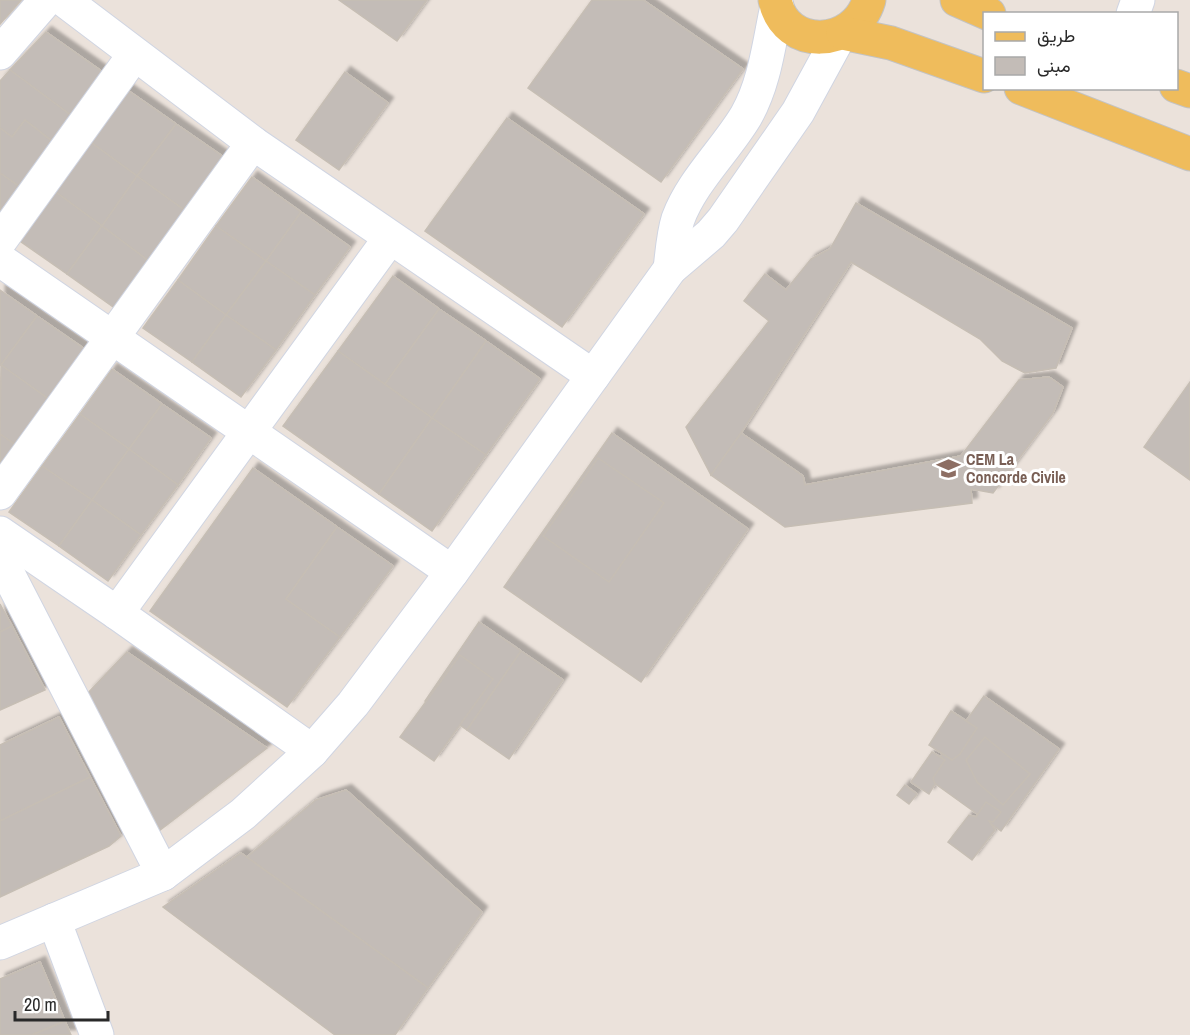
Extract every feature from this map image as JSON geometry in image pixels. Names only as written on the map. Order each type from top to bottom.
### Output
[{"type":"main road","points":[[774,2],[784,20],[796,30],[810,36],[825,38],[841,34],[855,25],[864,15],[869,0]]},
{"type":"main road","points":[[957,0],[984,12]]},
{"type":"main road","points":[[841,34],[891,43],[983,76]]},
{"type":"main road","points":[[1027,90],[1190,154]]},
{"type":"street","points":[[0,53],[46,0]]},
{"type":"street","points":[[64,0],[253,143],[593,376]]},
{"type":"street","points":[[670,269],[675,228],[687,200],[738,128],[752,103],[762,76],[774,2]]},
{"type":"street","points":[[0,943],[163,874],[243,814],[312,751],[353,704],[452,572],[670,269],[711,234],[723,220],[798,112],[841,34]]},
{"type":"street","points":[[0,241],[134,55]]},
{"type":"street","points":[[0,493],[253,143]]},
{"type":"street","points":[[117,613],[390,237]]},
{"type":"street","points":[[0,260],[452,572]]},
{"type":"street","points":[[0,533],[312,751]]},
{"type":"street","points":[[0,558],[163,874]]},
{"type":"street","points":[[54,920],[97,1035]]},
{"type":"building","points":[[0,0],[21,0],[0,24]]},
{"type":"building","points":[[339,0],[427,0],[397,41]]},
{"type":"building","points":[[592,0],[643,0],[743,69],[661,182],[528,88]]},
{"type":"building","points":[[46,32],[104,73],[72,116],[10,70]]},
{"type":"building","points":[[10,70],[72,116],[53,142],[25,120],[12,137],[0,128],[0,81]]},
{"type":"building","points":[[345,72],[388,103],[339,170],[296,140]]},
{"type":"building","points":[[126,89],[176,124],[137,176],[89,141]]},
{"type":"building","points":[[507,118],[644,214],[562,327],[425,231]]},
{"type":"building","points":[[25,120],[53,142],[20,187],[0,173],[0,128],[12,137]]},
{"type":"building","points":[[176,124],[225,158],[187,212],[137,176]]},
{"type":"building","points":[[89,141],[137,176],[102,226],[53,190]]},
{"type":"building","points":[[0,173],[20,187],[0,215]]},
{"type":"building","points":[[137,176],[187,212],[150,262],[102,226]]},
{"type":"building","points":[[252,177],[301,212],[266,261],[216,226]]},
{"type":"building","points":[[53,190],[102,226],[67,274],[17,239]]},
{"type":"building","points":[[856,203],[1072,328],[1056,368],[1025,373],[1002,361],[980,339],[851,262],[741,433],[711,475],[686,427],[769,321],[744,301],[765,274],[786,290],[811,259],[830,249]]},
{"type":"building","points":[[301,212],[350,247],[315,295],[266,261]]},
{"type":"building","points":[[102,226],[150,262],[116,309],[67,274]]},
{"type":"building","points":[[216,226],[266,261],[226,315],[178,280]]},
{"type":"building","points":[[266,261],[315,295],[276,350],[226,315]]},
{"type":"building","points":[[393,276],[439,309],[385,384],[338,351]]},
{"type":"building","points":[[178,280],[226,315],[192,362],[143,328]]},
{"type":"building","points":[[0,290],[37,316],[1,365],[0,365]]},
{"type":"building","points":[[439,309],[486,341],[432,418],[385,384]]},
{"type":"building","points":[[226,315],[276,350],[241,397],[192,362]]},
{"type":"building","points":[[37,316],[86,350],[50,400],[1,365]]},
{"type":"building","points":[[486,341],[540,379],[486,455],[432,418]]},
{"type":"building","points":[[338,351],[432,418],[379,494],[283,426]]},
{"type":"building","points":[[1,365],[50,400],[17,446],[0,434]]},
{"type":"building","points":[[112,369],[162,404],[129,449],[80,414]]},
{"type":"building","points":[[1049,377],[1063,387],[1053,413],[993,493],[971,489],[972,503],[785,527],[711,475],[741,433],[803,476],[805,485],[961,456],[1019,380]]},
{"type":"building","points":[[1190,382],[1190,480],[1144,447]]},
{"type":"building","points":[[162,404],[211,438],[178,485],[129,449]]},
{"type":"building","points":[[80,414],[129,449],[92,500],[42,466]]},
{"type":"building","points":[[432,418],[486,455],[432,531],[379,494]]},
{"type":"building","points":[[612,433],[748,529],[641,682],[504,587]]},
{"type":"building","points":[[0,434],[17,446],[0,469]]},
{"type":"building","points":[[129,449],[178,485],[141,535],[92,500]]},
{"type":"building","points":[[598,458],[664,503],[609,582],[543,536]]},
{"type":"building","points":[[42,466],[92,500],[59,546],[9,512]]},
{"type":"building","points":[[253,468],[337,527],[286,599],[340,637],[287,707],[150,611]]},
{"type":"building","points":[[92,500],[141,535],[108,581],[59,546]]},
{"type":"building","points":[[337,527],[393,566],[340,637],[286,599]]},
{"type":"building","points":[[0,604],[12,626],[0,632]]},
{"type":"building","points":[[479,622],[521,651],[467,730],[425,701]]},
{"type":"building","points":[[12,626],[45,690],[0,710],[0,632]]},
{"type":"building","points":[[521,651],[563,680],[509,759],[467,730]]},
{"type":"building","points":[[127,652],[267,748],[160,830],[88,693]]},
{"type":"building","points":[[460,655],[493,679],[434,761],[400,737]]},
{"type":"building","points":[[984,696],[1059,749],[1001,831],[926,777]]},
{"type":"building","points":[[951,711],[977,728],[960,754],[952,760],[929,745]]},
{"type":"building","points":[[59,717],[90,777],[0,821],[0,745]]},
{"type":"building","points":[[985,737],[1030,774],[1003,805],[977,782],[966,760]]},
{"type":"building","points":[[932,752],[945,760],[933,778],[935,784],[929,794],[911,782]]},
{"type":"building","points":[[90,777],[121,836],[109,846],[0,897],[0,821]]},
{"type":"building","points":[[905,785],[917,794],[909,804],[897,795]]},
{"type":"building","points":[[346,790],[482,912],[428,988],[247,857],[316,800]]},
{"type":"building","points":[[986,802],[1001,812],[993,822],[989,821],[995,830],[972,860],[948,842],[969,815],[976,817]]},
{"type":"building","points":[[241,853],[428,988],[395,1035],[335,1035],[163,907]]},
{"type":"building","points":[[40,962],[65,1021],[32,1035],[0,1035],[0,979]]},
{"type":"building","points":[[65,1021],[71,1035],[32,1035]]},
{"type":"place","name":"CEM La Concorde Civile","points":[[948,468]]}]
